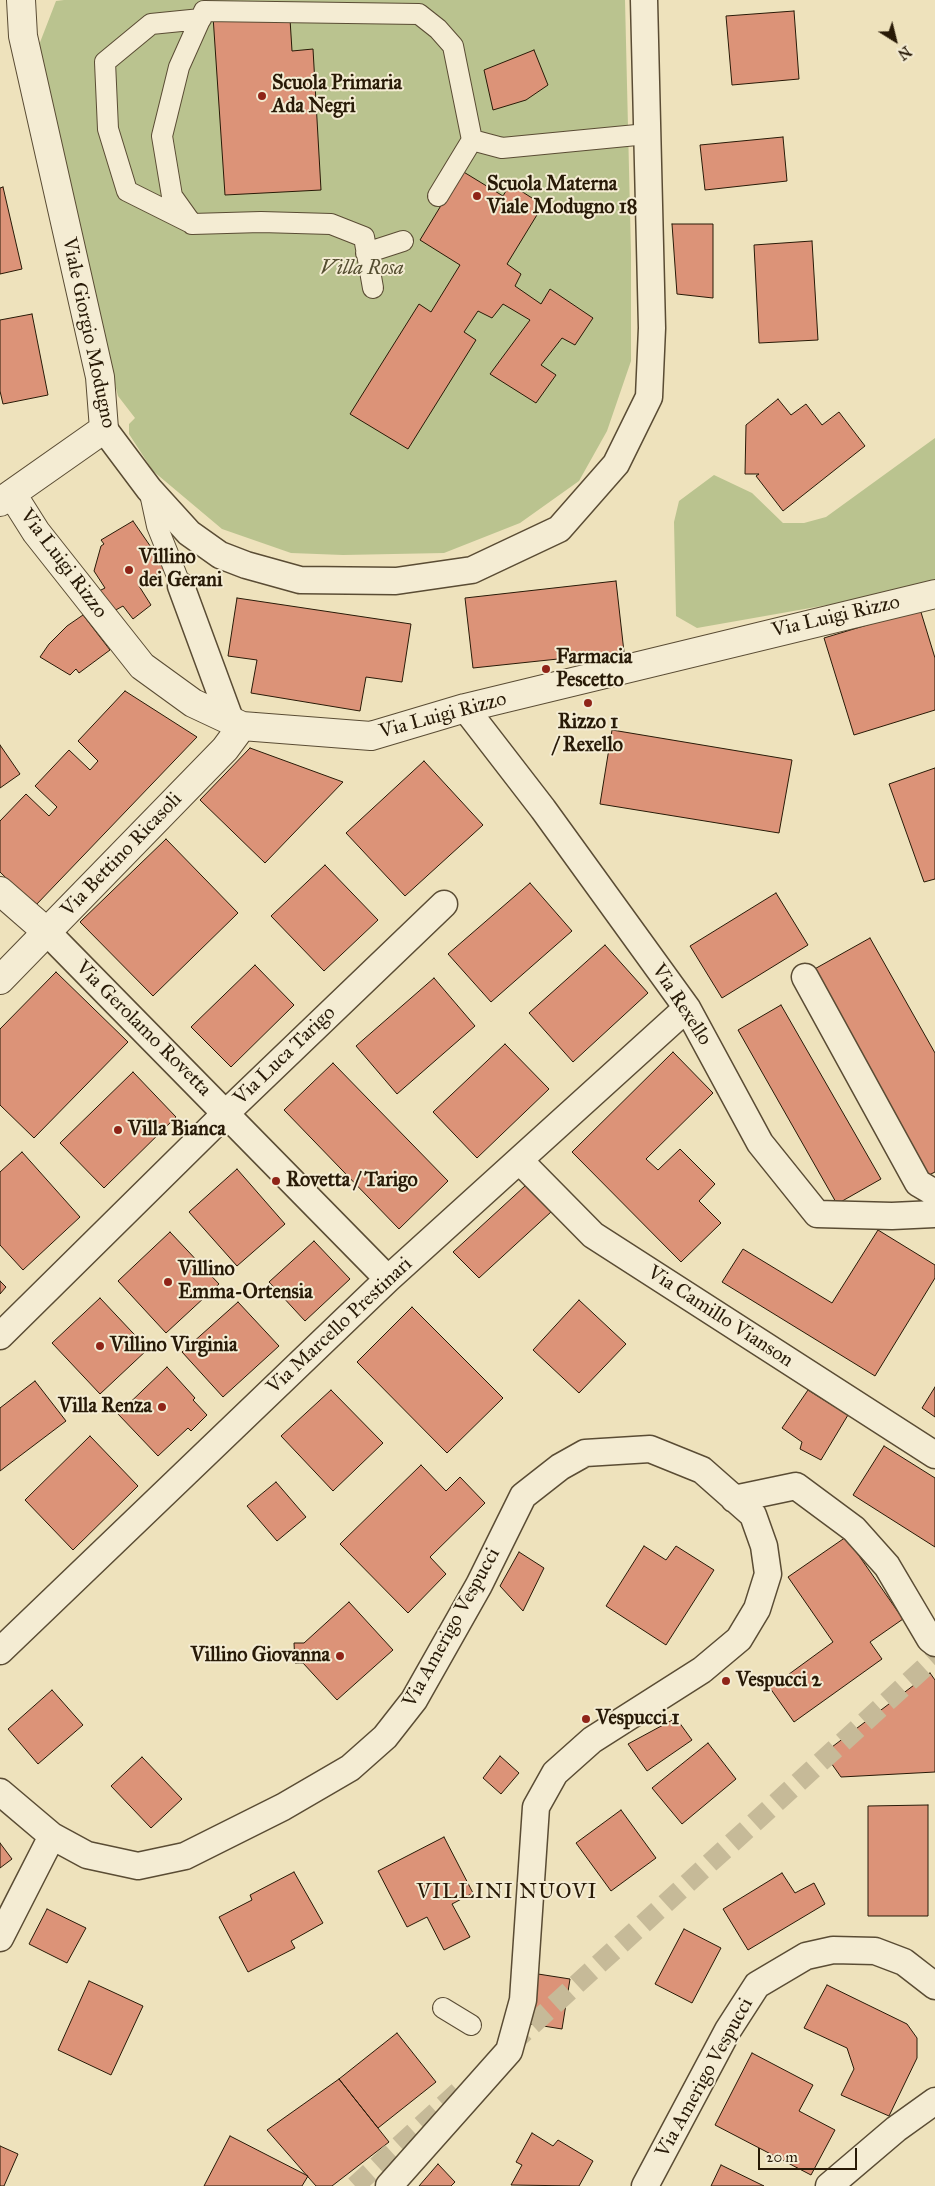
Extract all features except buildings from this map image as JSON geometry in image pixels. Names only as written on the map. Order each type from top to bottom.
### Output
[{"type":"street","name":"Viale Giorgio Modugno","points":[[21,0],[22,36],[100,377],[104,429],[150,489],[189,533],[220,555],[246,565],[300,580],[396,581],[472,570],[559,529],[616,464],[649,397],[652,328],[644,0]]},
{"type":"street","points":[[192,224],[172,196],[162,136],[179,67],[204,11],[419,14],[438,29],[454,46],[472,140],[438,196]]},
{"type":"street","points":[[201,18],[151,24],[105,62],[108,129],[127,191],[192,224],[261,222],[331,224],[364,237],[372,288]]},
{"type":"street","points":[[472,140],[502,148],[647,134]]},
{"type":"street","points":[[366,253],[403,240]]},
{"type":"street","points":[[6,498],[104,429]]},
{"type":"street","points":[[150,489],[157,526],[236,723]]},
{"type":"street","name":"Via Luigi Rizzo","points":[[6,498],[36,532],[142,666],[193,703],[236,723],[371,736],[465,708],[935,594]]},
{"type":"street","name":"Via Rexello","points":[[465,708],[543,809],[687,1008],[760,1143],[817,1214],[892,1216],[935,1214]]},
{"type":"street","name":"Via Bettino Ricasoli","points":[[0,980],[225,749],[236,723]]},
{"type":"street","name":"Via Gerolamo Rovetta","points":[[0,891],[47,932],[388,1279]]},
{"type":"street","name":"Via Luca Tarigo","points":[[0,1336],[226,1113],[444,904]]},
{"type":"street","points":[[805,977],[918,1183],[935,1193]]},
{"type":"street","name":"Via Marcello Prestinari","points":[[0,1651],[388,1279],[687,1008]]},
{"type":"street","name":"Via Camillo Vianson","points":[[520,1161],[593,1235],[935,1456]]},
{"type":"street","name":"Via Amerigo Vespucci","points":[[0,1792],[52,1836],[87,1855],[138,1866],[185,1856],[283,1807],[350,1768],[385,1737],[414,1700],[479,1585],[523,1496],[560,1468],[585,1453],[650,1450],[702,1470],[753,1515],[764,1546],[768,1574],[758,1609],[739,1639],[702,1670],[592,1740],[555,1773],[536,1807],[523,2000],[509,2051],[389,2186]]},
{"type":"street","points":[[734,1499],[796,1486],[854,1529],[887,1566],[930,1639],[935,1643]]},
{"type":"street","points":[[0,1938],[52,1836]]},
{"type":"street","name":"Via Amerigo Vespucci","points":[[645,2186],[728,2030],[757,1985],[806,1956],[833,1950],[875,1951],[904,1962],[935,1986]]},
{"type":"street","points":[[443,2008],[471,2025]]},
{"type":"street","points":[[829,2186],[896,2129],[935,2101]]},
{"type":"green space","name":"Villa Rosa","points":[[625,0],[631,254],[631,361],[607,431],[579,481],[520,523],[444,553],[343,555],[291,553],[222,529],[153,471],[129,434],[129,424],[135,418],[118,396],[101,329],[39,45],[56,1]]},
{"type":"green space","points":[[935,438],[935,586],[697,628],[676,616],[674,522],[679,501],[714,475],[752,493],[783,523],[804,523],[826,517]]},
{"type":"tunnel","points":[[510,2045],[935,1658]]},
{"type":"tunnel","points":[[355,2186],[460,2090]]},
{"type":"place","name":"Scuola Primaria Ada Negri","points":[[262,96]]},
{"type":"place","name":"Scuola Materna Viale Modugno 18","points":[[477,196]]},
{"type":"place","name":"Villino dei Gerani","points":[[129,570]]},
{"type":"place","name":"Farmacia Pescetto","points":[[546,669]]},
{"type":"place","name":"Rizzo 1 / Rexello","points":[[588,703]]},
{"type":"place","name":"Villa Bianca","points":[[118,1130]]},
{"type":"place","name":"Rovetta / Tarigo","points":[[276,1181]]},
{"type":"place","name":"Villino Emma-Ortensia","points":[[168,1282]]},
{"type":"place","name":"Villino Virginia","points":[[100,1346]]},
{"type":"place","name":"Villa Renza","points":[[162,1407]]},
{"type":"place","name":"Villino Giovanna","points":[[340,1656]]},
{"type":"place","name":"Vespucci 2","points":[[726,1681]]},
{"type":"place","name":"Vespucci 1","points":[[586,1719]]},
{"type":"district","name":"VILLINI NUOVI","points":[[507,1893]]}]
